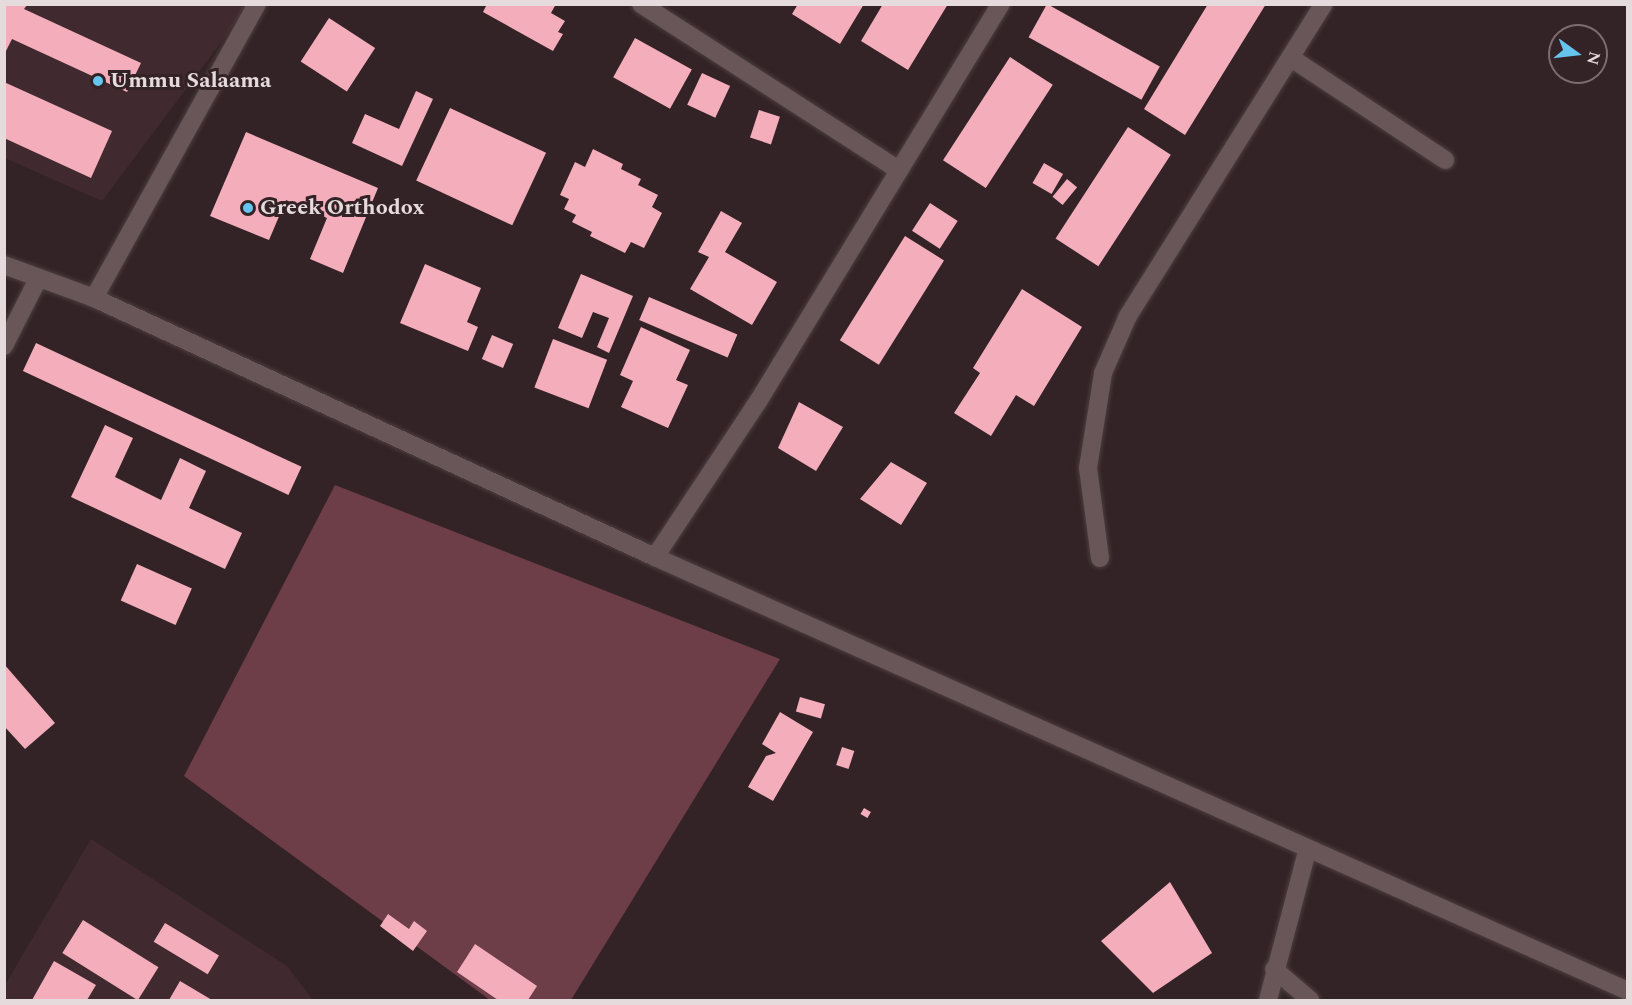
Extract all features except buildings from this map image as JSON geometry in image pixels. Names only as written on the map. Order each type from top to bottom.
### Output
[{"type":"street","points":[[94,298],[257,4]]},
{"type":"street","points":[[641,4],[898,170]]},
{"type":"street","points":[[654,557],[759,400],[1001,4]]},
{"type":"street","points":[[1100,558],[1088,468],[1103,374],[1128,316],[1324,4]]},
{"type":"street","points":[[1291,58],[1445,160]]},
{"type":"street","points":[[4,265],[94,298],[654,557],[1307,851],[1628,991]]},
{"type":"street","points":[[4,346],[38,279]]},
{"type":"street","points":[[1268,1000],[1274,969],[1307,851]]},
{"type":"street","points":[[1274,969],[1310,1000]]},
{"type":"shaded area","name":"Ummu Salaama","points":[[5,5],[249,5],[102,201],[5,158]]},
{"type":"shaded area","points":[[335,485],[780,659],[571,1000],[490,1000],[184,776]]},
{"type":"shaded area","points":[[91,839],[287,966],[313,1000],[5,1000],[5,985]]},
{"type":"place","name":"Ummu Salaama","points":[[98,81]]},
{"type":"place","name":"Greek Orthodox","points":[[248,208]]}]
